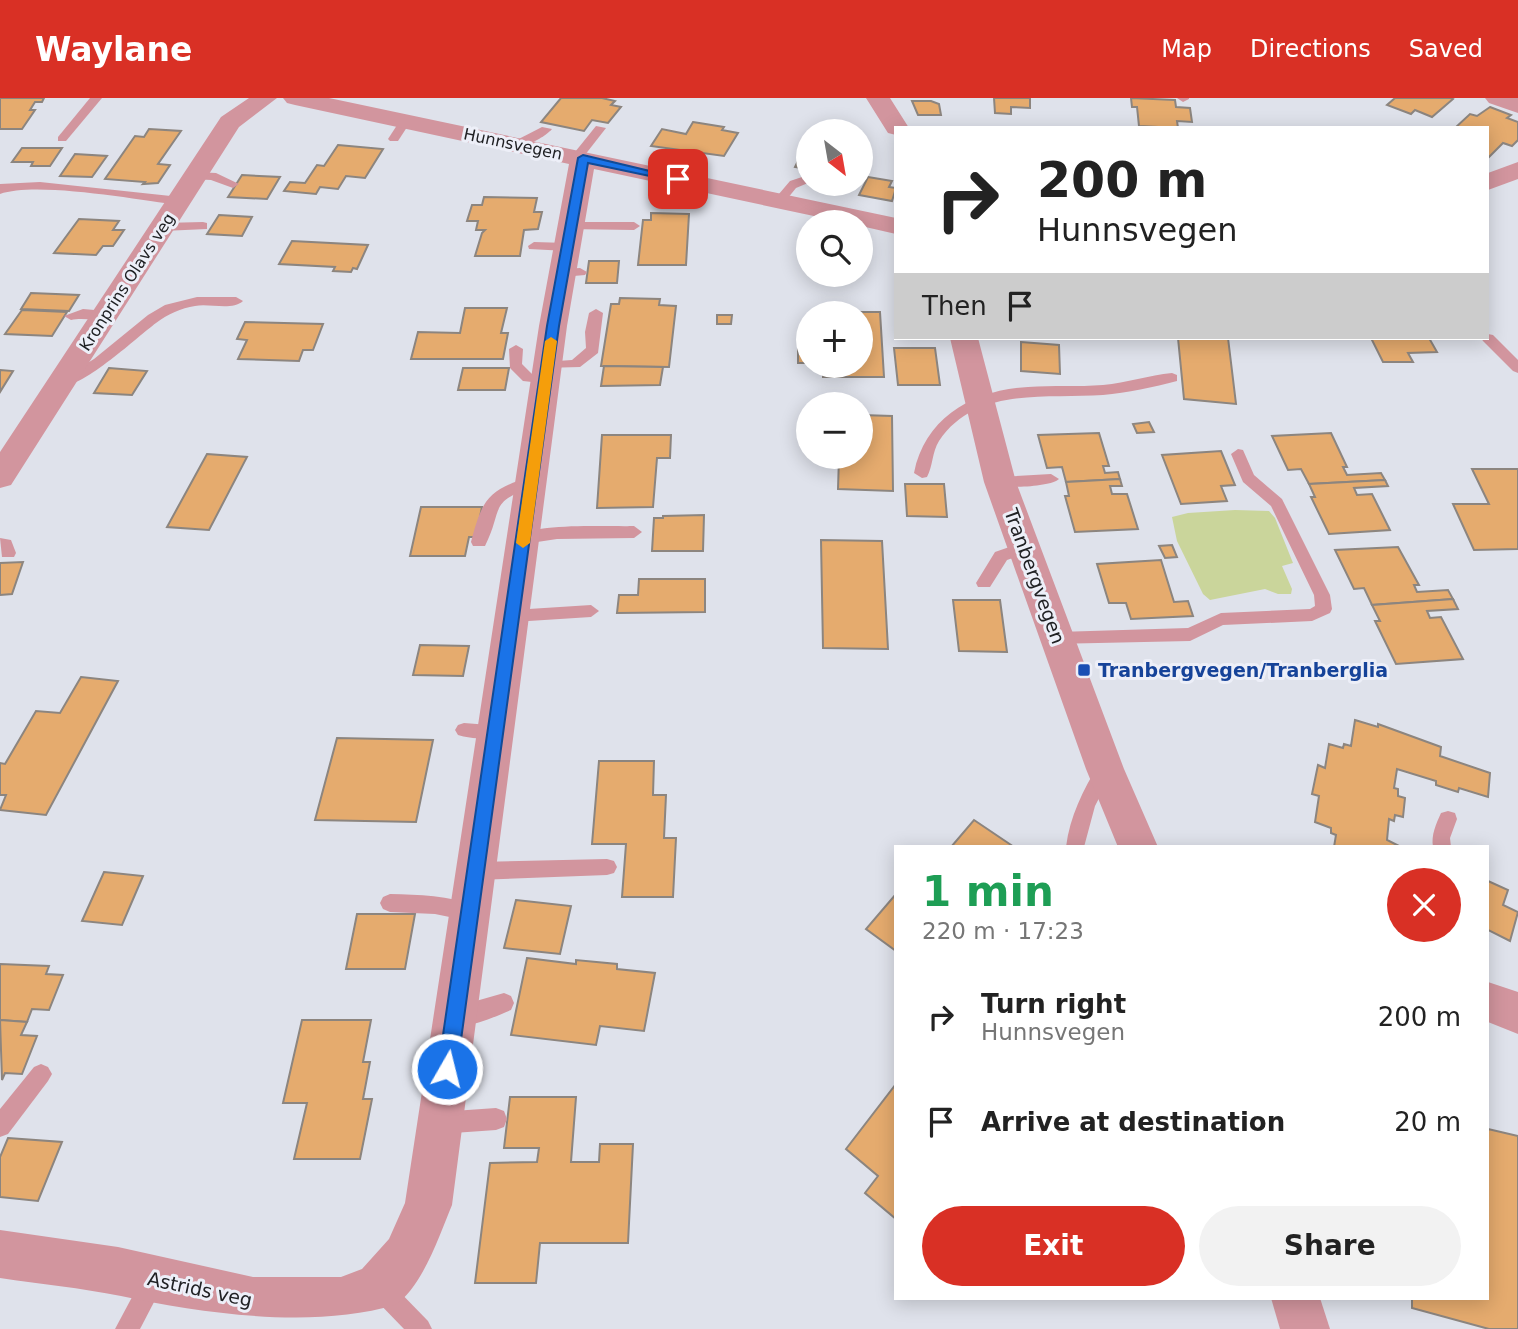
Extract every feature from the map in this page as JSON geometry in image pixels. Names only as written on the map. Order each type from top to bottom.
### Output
[{"type":"street","name":"Kronprins Olavs veg","points":[[3,468],[62,383],[230,122],[265,98]]},
{"type":"street","name":"Hunnsvegen","points":[[295,98],[343,103],[400,130],[515,144],[587,148],[652,173],[894,226]]},
{"type":"street","points":[[878,98],[896,126]]},
{"type":"street","points":[[1497,98],[1518,106]]},
{"type":"street","name":"Astrids veg","points":[[0,1254],[118,1271],[253,1302],[341,1302],[379,1287],[405,1256],[428,1205],[476,871],[480,730],[513,616],[524,538],[531,482],[536,365],[587,148]]},
{"type":"street","points":[[1489,182],[1518,170]]},
{"type":"street","points":[[1489,182],[1518,196]]},
{"type":"street","name":"Tranbergvegen","points":[[965,340],[1000,482],[1105,769],[1137,845]]},
{"type":"street","points":[[1489,1002],[1518,1013]]},
{"type":"street","points":[[1296,1300],[1305,1329]]},
{"type":"lane","points":[[62,139],[96,98]]},
{"type":"lane","points":[[515,144],[546,129]]},
{"type":"lane","points":[[652,173],[662,161],[680,157],[692,158]]},
{"type":"lane","points":[[196,176],[212,176],[233,184]]},
{"type":"lane","points":[[779,201],[789,186],[796,181]]},
{"type":"lane","points":[[0,190],[4,187],[40,186],[180,201]]},
{"type":"lane","points":[[163,227],[203,226]]},
{"type":"lane","points":[[563,253],[634,226]]},
{"type":"lane","points":[[62,383],[99,362],[152,318],[170,308],[197,301],[236,302]]},
{"type":"lane","points":[[71,316],[83,313],[106,315]]},
{"type":"lane","points":[[536,365],[575,364],[593,350],[596,313]]},
{"type":"lane","points":[[1489,339],[1518,368]]},
{"type":"lane","points":[[922,473],[926,450],[935,432],[981,401],[1006,392],[1105,390],[1172,378]]},
{"type":"lane","points":[[1058,639],[1190,634],[1221,619],[1312,615],[1324,609],[1322,595],[1277,503],[1248,478],[1238,454]]},
{"type":"lane","points":[[1000,482],[1051,479]]},
{"type":"lane","points":[[479,542],[489,506],[503,491],[531,482]]},
{"type":"lane","points":[[524,538],[557,533],[634,532]]},
{"type":"lane","points":[[984,583],[1001,556],[1024,548]]},
{"type":"lane","points":[[513,616],[591,611]]},
{"type":"lane","points":[[1075,845],[1088,797],[1105,769]]},
{"type":"lane","points":[[1442,845],[1441,838],[1448,819]]},
{"type":"lane","points":[[476,871],[607,867]]},
{"type":"lane","points":[[390,903],[435,905],[470,912]]},
{"type":"lane","points":[[455,1016],[483,1011],[504,1003]]},
{"type":"lane","points":[[0,1126],[41,1074]]},
{"type":"lane","points":[[439,1123],[496,1119]]},
{"type":"lane","points":[[127,1329],[154,1279]]},
{"type":"lane","points":[[379,1287],[420,1329]]},
{"type":"green space","points":[[1269,511],[1275,518],[1293,563],[1282,566],[1292,589],[1291,594],[1278,594],[1265,589],[1210,600],[1203,594],[1177,541],[1172,517],[1188,513]]},
{"type":"building","points":[[0,98],[44,98],[42,102],[35,102],[30,110],[35,110],[22,129],[0,129]]},
{"type":"building","points":[[561,98],[602,98],[615,101],[611,105],[621,107],[608,123],[592,120],[584,131],[541,122]]},
{"type":"building","points":[[994,98],[1030,98],[1030,108],[1011,107],[1011,114],[995,113]]},
{"type":"building","points":[[1131,98],[1175,100],[1176,107],[1190,108],[1192,122],[1177,121],[1178,126],[1139,126],[1137,107],[1132,107]]},
{"type":"building","points":[[1395,98],[1453,99],[1432,117],[1415,110],[1411,114],[1387,105]]},
{"type":"building","points":[[912,101],[939,104],[941,115],[918,115]]},
{"type":"building","points":[[1490,107],[1511,115],[1507,118],[1518,122],[1518,140],[1512,146],[1503,143],[1489,157],[1489,126],[1457,126],[1470,114],[1477,116]]},
{"type":"building","points":[[693,122],[724,127],[722,130],[738,133],[724,156],[651,146],[662,129],[686,134]]},
{"type":"building","points":[[149,129],[181,131],[158,164],[170,165],[158,183],[143,184],[145,182],[105,179],[135,136],[144,137]]},
{"type":"building","points":[[338,145],[383,149],[365,178],[346,176],[338,189],[320,187],[316,194],[284,191],[290,182],[305,183],[317,165],[324,166]]},
{"type":"building","points":[[22,148],[62,148],[50,166],[31,166],[33,162],[12,162]]},
{"type":"building","points":[[75,154],[107,156],[92,177],[60,176]]},
{"type":"building","points":[[242,175],[280,177],[267,199],[228,197]]},
{"type":"building","points":[[873,178],[892,181],[889,187],[894,188],[892,201],[864,196],[873,196]]},
{"type":"building","points":[[484,197],[537,198],[534,212],[542,212],[538,229],[524,230],[520,256],[475,256],[485,230],[476,230],[478,221],[467,221],[472,205],[482,205]]},
{"type":"building","points":[[651,213],[689,214],[686,265],[638,265],[643,220],[651,220]]},
{"type":"building","points":[[219,215],[252,217],[242,236],[207,234]]},
{"type":"building","points":[[79,219],[119,221],[113,230],[124,230],[113,246],[103,246],[96,255],[54,253]]},
{"type":"building","points":[[292,241],[368,245],[357,269],[353,268],[351,272],[333,271],[335,267],[279,264]]},
{"type":"building","points":[[589,261],[619,261],[617,283],[586,283]]},
{"type":"building","points":[[31,293],[79,295],[69,311],[21,309]]},
{"type":"building","points":[[620,298],[660,299],[659,305],[676,306],[669,367],[601,366],[611,304],[619,304]]},
{"type":"building","points":[[465,308],[507,308],[501,333],[508,333],[503,359],[411,359],[418,332],[460,333]]},
{"type":"building","points":[[22,310],[67,312],[52,336],[5,334]]},
{"type":"building","points":[[873,312],[880,312],[884,377],[873,377]]},
{"type":"building","points":[[717,315],[732,315],[731,324],[717,324]]},
{"type":"building","points":[[245,322],[323,324],[313,350],[303,350],[299,361],[238,359],[247,340],[237,339]]},
{"type":"building","points":[[1178,340],[1228,340],[1236,404],[1184,399]]},
{"type":"building","points":[[1372,340],[1430,340],[1437,352],[1408,353],[1413,362],[1383,362]]},
{"type":"building","points":[[1021,342],[1059,345],[1060,374],[1021,371]]},
{"type":"building","points":[[894,348],[935,348],[940,385],[898,385]]},
{"type":"building","points":[[604,366],[663,367],[660,385],[601,386]]},
{"type":"building","points":[[109,368],[147,371],[132,395],[94,393]]},
{"type":"building","points":[[463,368],[509,368],[505,390],[458,390]]},
{"type":"building","points":[[0,370],[13,371],[0,392]]},
{"type":"building","points":[[873,415],[892,416],[893,491],[838,489],[839,469],[873,469]]},
{"type":"building","points":[[1149,422],[1154,432],[1137,433],[1133,424]]},
{"type":"building","points":[[1099,433],[1109,466],[1103,466],[1105,473],[1118,472],[1120,479],[1066,482],[1062,467],[1047,468],[1038,435]]},
{"type":"building","points":[[1331,433],[1347,467],[1343,467],[1347,475],[1381,473],[1385,480],[1309,484],[1301,469],[1288,470],[1272,436]]},
{"type":"building","points":[[602,435],[671,435],[670,458],[657,458],[653,507],[597,508]]},
{"type":"building","points":[[1221,451],[1235,485],[1221,486],[1227,501],[1181,504],[1162,455]]},
{"type":"building","points":[[207,454],[247,457],[209,530],[167,527]]},
{"type":"building","points":[[1472,469],[1518,469],[1518,549],[1474,550],[1453,504],[1489,504]]},
{"type":"building","points":[[1120,479],[1122,486],[1110,486],[1112,494],[1127,494],[1138,529],[1075,532],[1065,496],[1069,496],[1066,482]]},
{"type":"building","points":[[1385,480],[1388,486],[1354,488],[1357,495],[1372,494],[1390,530],[1329,534],[1311,497],[1315,497],[1309,484]]},
{"type":"building","points":[[905,484],[944,484],[947,517],[907,516]]},
{"type":"building","points":[[421,507],[482,507],[476,537],[469,537],[465,556],[410,556]]},
{"type":"building","points":[[704,515],[703,551],[652,551],[654,518]]},
{"type":"building","points":[[821,540],[882,541],[888,649],[823,648]]},
{"type":"building","points":[[1172,545],[1177,557],[1165,558],[1159,546]]},
{"type":"building","points":[[1398,547],[1419,585],[1414,585],[1417,592],[1448,590],[1453,599],[1372,605],[1364,588],[1354,589],[1335,550]]},
{"type":"building","points":[[1161,560],[1174,602],[1188,601],[1193,616],[1131,619],[1126,603],[1109,603],[1097,564]]},
{"type":"building","points":[[23,562],[12,594],[0,595],[0,563]]},
{"type":"building","points":[[639,579],[705,579],[705,612],[617,613],[619,595],[638,595]]},
{"type":"building","points":[[1453,599],[1458,609],[1427,611],[1430,618],[1441,617],[1463,659],[1396,664],[1375,621],[1380,621],[1372,605]]},
{"type":"building","points":[[953,600],[1000,600],[1007,652],[959,651]]},
{"type":"building","points":[[420,645],[469,646],[463,676],[413,675]]},
{"type":"building","points":[[81,677],[118,681],[46,815],[0,810],[6,795],[0,795],[0,763],[5,764],[36,711],[60,713]]},
{"type":"building","points":[[1355,720],[1378,727],[1378,724],[1441,747],[1440,756],[1490,773],[1488,797],[1459,788],[1458,792],[1436,785],[1436,781],[1397,769],[1394,788],[1398,789],[1398,796],[1405,798],[1403,817],[1395,815],[1394,821],[1389,819],[1387,840],[1397,845],[1334,845],[1336,835],[1331,833],[1331,828],[1315,822],[1319,796],[1312,794],[1318,765],[1325,768],[1329,744],[1343,748],[1344,744],[1351,746]]},
{"type":"building","points":[[337,738],[433,740],[416,822],[315,820]]},
{"type":"building","points":[[599,761],[654,761],[653,795],[666,795],[664,838],[676,838],[673,897],[622,897],[626,844],[592,844]]},
{"type":"building","points":[[974,820],[1011,845],[953,845]]},
{"type":"building","points":[[104,872],[143,876],[122,925],[82,921]]},
{"type":"building","points":[[1489,881],[1508,890],[1503,905],[1518,912],[1510,941],[1489,930]]},
{"type":"building","points":[[894,896],[894,950],[866,929]]},
{"type":"building","points":[[516,900],[571,906],[560,954],[504,948]]},
{"type":"building","points":[[357,914],[415,914],[405,969],[346,969]]},
{"type":"building","points":[[527,958],[576,964],[576,960],[617,964],[617,969],[655,973],[644,1031],[600,1026],[596,1045],[511,1035]]},
{"type":"building","points":[[0,964],[49,966],[46,974],[63,975],[49,1010],[32,1009],[27,1022],[0,1020]]},
{"type":"building","points":[[0,1020],[27,1022],[21,1035],[37,1036],[22,1074],[5,1073],[2,1080]]},
{"type":"building","points":[[302,1020],[371,1020],[363,1062],[370,1062],[363,1099],[372,1099],[360,1159],[294,1159],[307,1103],[283,1103]]},
{"type":"building","points":[[894,1087],[894,1217],[865,1193],[878,1176],[846,1149]]},
{"type":"building","points":[[510,1097],[576,1097],[571,1162],[599,1162],[600,1144],[633,1144],[628,1243],[540,1243],[536,1283],[475,1283],[490,1163],[537,1162],[539,1148],[504,1148]]},
{"type":"building","points":[[1489,1129],[1518,1136],[1518,1329],[1489,1329],[1412,1308],[1412,1300],[1489,1300]]},
{"type":"building","points":[[8,1138],[62,1142],[38,1201],[0,1197],[0,1157]]},
{"type":"slow traffic","points":[[523,543],[551,341]]},
{"type":"place","name":"Tranbergvegen/Tranberglia","points":[[1084,670]]},
{"type":"route","points":[[447,1069],[553,326],[583,158],[678,179]]}]
